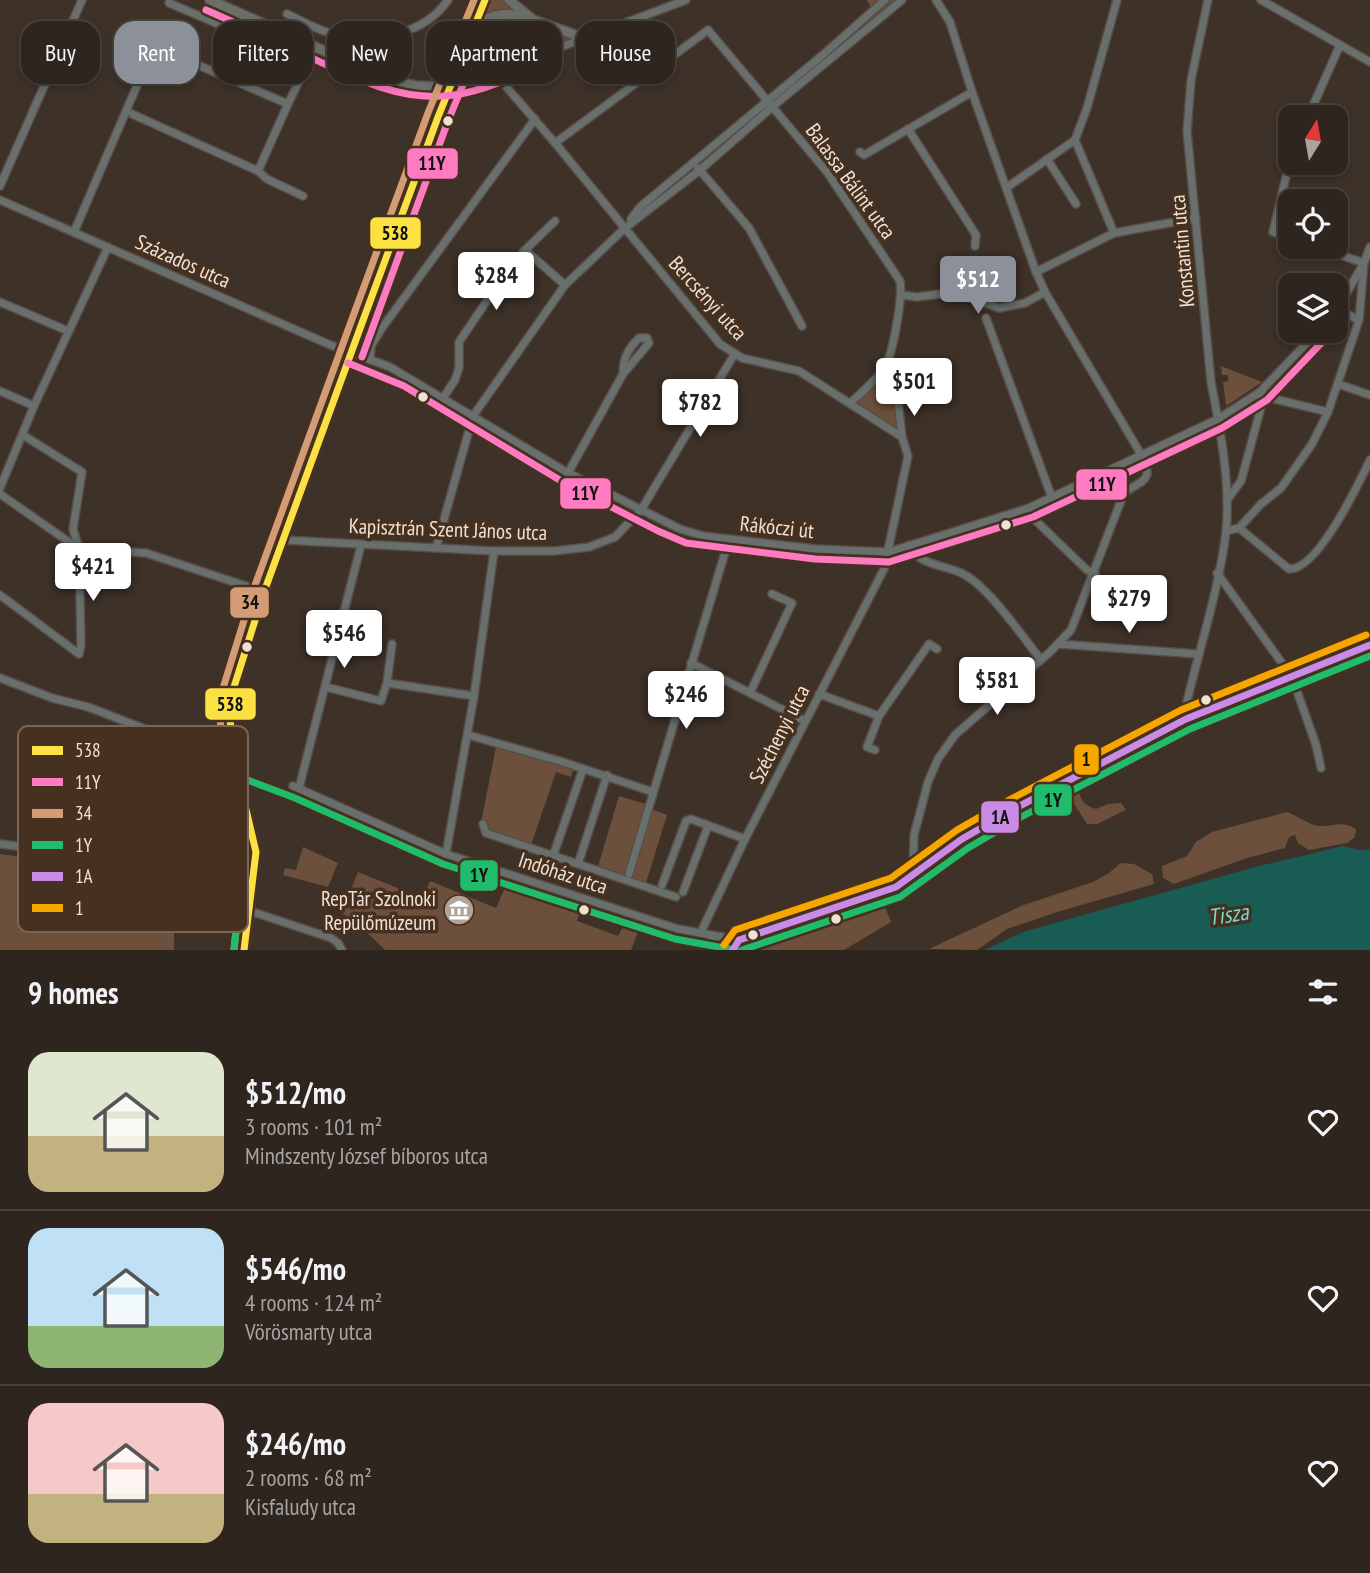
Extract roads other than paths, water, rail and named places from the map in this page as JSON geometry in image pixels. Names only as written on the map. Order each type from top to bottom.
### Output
[{"type":"main road","points":[[210,0],[385,78],[416,86],[450,87]]},
{"type":"main road","points":[[476,21],[485,0]]},
{"type":"main road","points":[[509,0],[533,20],[576,35]]},
{"type":"main road","points":[[481,21],[503,14],[515,15],[523,21]]},
{"type":"main road","points":[[229,725],[234,687],[264,592],[451,84]]},
{"type":"main road","points":[[416,86],[433,100],[438,117]]},
{"type":"main road","points":[[248,817],[256,852],[248,924]]},
{"type":"main road","points":[[244,950],[247,932]]},
{"type":"street","points":[[0,186],[82,0]]},
{"type":"street","points":[[286,14],[327,32],[386,36],[409,30],[432,19],[448,0]]},
{"type":"street","points":[[630,21],[686,0]]},
{"type":"street","points":[[436,548],[473,416],[565,285],[625,228],[700,170],[885,0]]},
{"type":"street","points":[[625,228],[640,207],[694,162],[902,0]]},
{"type":"street","points":[[913,876],[914,835],[928,782],[938,759],[955,735],[1041,660],[1071,630],[1124,493],[1146,480],[1148,473],[1142,456],[1045,292],[1036,272],[950,22],[936,0]]},
{"type":"street","points":[[1006,188],[1075,140],[1087,108],[1117,0]]},
{"type":"street","name":"Konstantin utca","points":[[1186,719],[1185,710],[1226,531],[1227,500],[1211,382],[1187,131],[1191,80],[1208,0]]},
{"type":"street","points":[[1264,1],[1370,62]]},
{"type":"street","points":[[169,3],[213,22]]},
{"type":"street","name":"Balassa Bálint utca","points":[[555,143],[708,30],[827,172],[900,281],[902,295]]},
{"type":"street","points":[[1313,105],[1340,45]]},
{"type":"street","points":[[74,232],[154,46],[288,103]]},
{"type":"street","points":[[313,53],[315,48]]},
{"type":"street","points":[[258,171],[298,84]]},
{"type":"street","points":[[450,87],[460,84]]},
{"type":"street","name":"Bercsényi utca","points":[[504,84],[703,326],[734,355],[753,362],[799,371],[902,437]]},
{"type":"street","points":[[860,152],[864,155],[972,92]]},
{"type":"street","points":[[132,114],[258,171],[267,179],[303,197]]},
{"type":"street","points":[[370,360],[371,346],[382,328],[535,119]]},
{"type":"street","points":[[908,129],[976,235],[975,246]]},
{"type":"street","points":[[1075,140],[1114,233]]},
{"type":"street","points":[[1047,159],[1076,204]]},
{"type":"street","points":[[694,162],[749,228],[802,326]]},
{"type":"street","name":"Százados utca","points":[[0,200],[352,353]]},
{"type":"street","points":[[1278,211],[1273,232],[1278,234]]},
{"type":"street","points":[[1036,272],[1114,233],[1196,218]]},
{"type":"street","points":[[443,398],[455,380],[459,368],[459,342],[505,274],[555,221]]},
{"type":"street","points":[[0,488],[2,477],[108,247]]},
{"type":"street","points":[[1348,290],[1370,247]]},
{"type":"street","points":[[525,250],[565,285]]},
{"type":"street","points":[[1348,258],[1364,263]]},
{"type":"street","points":[[1226,531],[1239,528],[1261,504],[1281,488],[1311,444],[1328,412],[1359,320],[1364,263]]},
{"type":"street","points":[[850,403],[878,377],[887,364],[902,295],[917,297],[940,294],[967,297],[999,308],[1025,303],[1045,292]]},
{"type":"street","points":[[0,302],[68,331]]},
{"type":"street","points":[[1348,315],[1359,320]]},
{"type":"street","points":[[986,318],[1052,498]]},
{"type":"street","points":[[568,473],[623,374],[649,343],[647,338],[639,338],[632,345],[623,360],[623,374]]},
{"type":"street","name":"Rákóczi út","points":[[352,353],[409,377],[568,473],[690,533],[817,549],[889,551],[1029,508],[1218,419],[1259,393],[1307,343]]},
{"type":"street","name":"Kapisztrán Szent János utca","points":[[283,540],[494,551],[554,551],[589,547],[615,537],[641,510],[734,355]]},
{"type":"street","points":[[1338,384],[1370,395]]},
{"type":"street","points":[[0,391],[34,406]]},
{"type":"street","points":[[1259,393],[1328,412]]},
{"type":"street","name":"Konstantin utca","points":[[1227,500],[1241,481],[1263,400],[1259,393]]},
{"type":"street","points":[[889,551],[908,456],[902,437],[898,401]]},
{"type":"street","points":[[0,596],[79,654],[79,549],[73,529],[82,472],[23,435]]},
{"type":"street","points":[[1239,528],[1289,569],[1301,566],[1344,512],[1370,460]]},
{"type":"street","points":[[0,494],[79,549],[146,552],[264,592]]},
{"type":"street","points":[[1029,508],[1035,520],[1087,570],[1095,573]]},
{"type":"street","points":[[629,874],[729,539]]},
{"type":"street","points":[[361,545],[326,687],[381,701],[387,683],[392,645]]},
{"type":"street","points":[[909,545],[913,552],[926,562],[964,574],[980,587],[1041,660]]},
{"type":"street","points":[[446,854],[468,736],[494,551]]},
{"type":"street","name":"Széchenyi utca","points":[[705,933],[745,839],[884,569],[889,551]]},
{"type":"street","points":[[1217,573],[1292,677],[1316,745],[1321,768]]},
{"type":"street","points":[[750,693],[792,603],[772,594]]},
{"type":"street","points":[[875,750],[867,747],[879,716],[929,643],[937,649]]},
{"type":"street","points":[[1058,644],[1198,654]]},
{"type":"street","points":[[733,950],[738,940],[876,895],[913,876],[961,839],[1186,719],[1370,645]]},
{"type":"street","points":[[691,663],[805,721]]},
{"type":"street","points":[[0,678],[52,698],[88,707],[135,726]]},
{"type":"street","points":[[387,683],[474,696]]},
{"type":"street","name":"Indóház utca","points":[[326,687],[296,787],[446,854],[678,929],[738,940]]},
{"type":"street","points":[[819,694],[879,716]]},
{"type":"street","points":[[468,736],[607,775],[653,792]]},
{"type":"street","points":[[553,856],[583,769]]},
{"type":"street","points":[[578,864],[607,775]]},
{"type":"street","points":[[662,885],[685,821],[691,819],[745,839]]},
{"type":"street","points":[[483,824],[486,833],[680,894],[708,826]]},
{"type":"street","points":[[0,844],[18,846]]},
{"type":"street","points":[[250,911],[331,939],[338,943],[342,950]]},
{"type":"street","points":[[705,933],[722,950]]},
{"type":"water","name":"Tisza","points":[[1343,846],[1359,850],[1370,849],[1370,950],[984,950],[1026,931],[1259,866]]},
{"type":"place","name":"RepTár Szolnoki Repülőmúzeum","points":[[459,910]]}]
